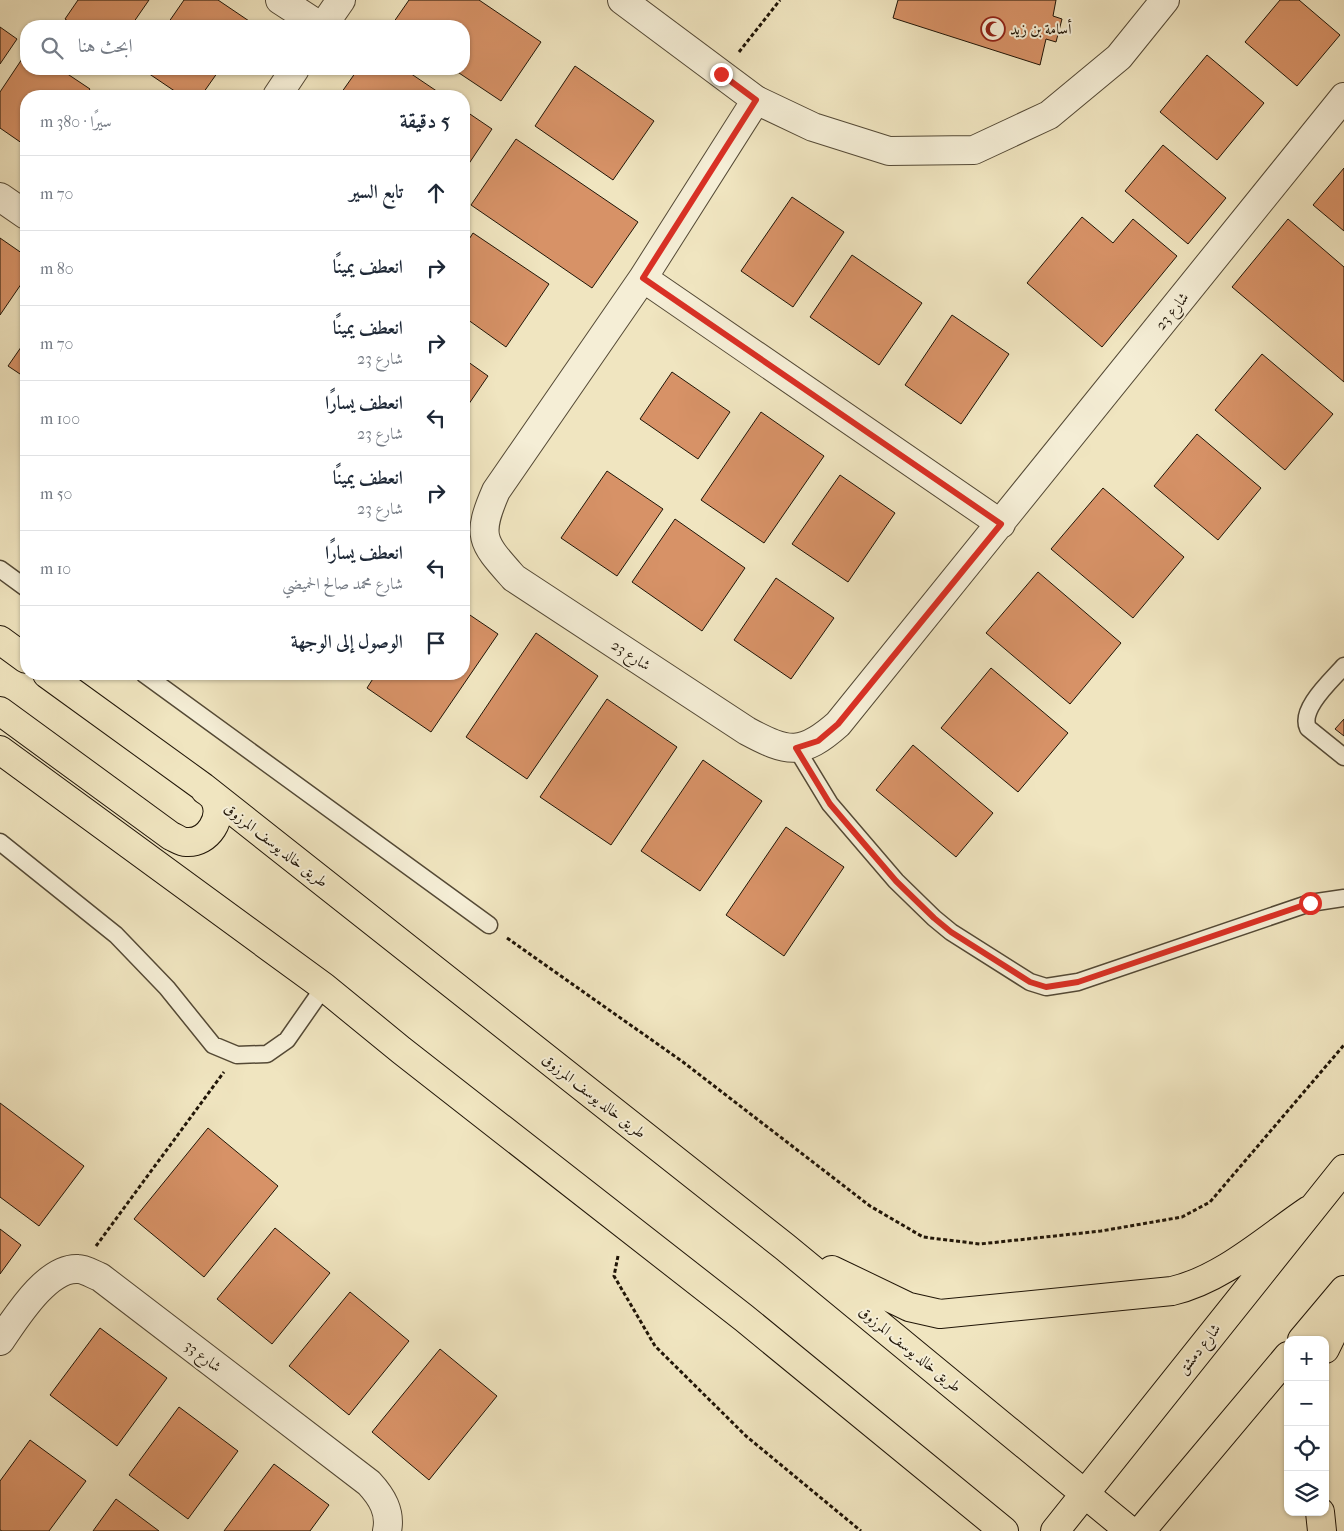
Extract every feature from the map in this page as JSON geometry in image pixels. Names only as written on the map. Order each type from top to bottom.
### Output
[{"type":"main road","points":[[0,640],[20,655]]},
{"type":"main road","name":"طريق خالد يوسف المرزوق","points":[[55,680],[203,788],[785,1247],[1085,1492],[1130,1531]]},
{"type":"main road","points":[[0,711],[171,836],[186,842],[201,840],[213,829],[218,814],[214,799],[203,788]]},
{"type":"main road","points":[[0,750],[324,987],[744,1318],[1004,1531]]},
{"type":"main road","name":"شارع دمشق","points":[[1055,1531],[1309,1210],[1344,1169]]},
{"type":"main road","points":[[785,1247],[909,1307],[940,1314],[957,1313],[1172,1292],[1219,1272],[1309,1210]]},
{"type":"main road","points":[[1305,1336],[1344,1290]]},
{"type":"main road","points":[[1329,1341],[1344,1310]]},
{"type":"main road","points":[[1141,1531],[1284,1361]]},
{"type":"main road","points":[[1320,1516],[1322,1531]]},
{"type":"street","points":[[280,0],[312,20]]},
{"type":"street","points":[[325,20],[340,0]]},
{"type":"street","points":[[622,0],[756,100],[813,127],[889,151],[974,150],[1048,115],[1119,57],[1165,0]]},
{"type":"street","points":[[281,90],[291,75]]},
{"type":"street","name":"شارع 23","points":[[756,100],[643,278],[496,491],[485,517],[484,536],[495,556],[514,578],[746,731],[774,745],[796,748],[818,741],[838,724],[1344,97]]},
{"type":"street","points":[[0,197],[20,211]]},
{"type":"street","points":[[643,278],[1001,524]]},
{"type":"street","points":[[0,1341],[24,1308],[52,1278],[58,1273],[79,1269]]},
{"type":"street","name":"شارع 33","points":[[79,1269],[100,1278],[369,1483],[382,1498],[389,1522],[387,1531]]},
{"type":"lane","points":[[0,569],[20,584]]},
{"type":"lane","points":[[1344,666],[1305,714],[1305,722],[1308,728],[1344,757]]},
{"type":"lane","points":[[152,680],[490,925]]},
{"type":"lane","points":[[796,748],[830,804],[916,902],[951,932],[1030,982],[1046,987],[1078,982],[1310,903],[1344,898]]},
{"type":"lane","points":[[0,842],[116,935],[167,988],[212,1045],[236,1055],[267,1054],[287,1040],[324,987]]},
{"type":"path","points":[[721,74],[780,0]]},
{"type":"path","points":[[490,925],[683,1062],[870,1206],[923,1237],[980,1244],[1101,1232],[1182,1217],[1210,1202],[1216,1196],[1344,1045]]},
{"type":"path","points":[[79,1269],[236,1055]]},
{"type":"path","points":[[624,1223],[614,1276],[655,1346],[746,1436],[861,1531]]},
{"type":"building","points":[[78,0],[149,0],[135,20],[65,19]]},
{"type":"building","points":[[184,0],[218,0],[248,20],[170,20]]},
{"type":"building","points":[[409,0],[479,0],[541,42],[501,101],[462,75],[470,75],[470,20],[395,20]]},
{"type":"building","name":"أسامة بن زيد","points":[[898,0],[1056,0],[1053,16],[1062,19],[1056,42],[1046,39],[1040,65],[893,18]]},
{"type":"building","points":[[1280,0],[1299,0],[1340,35],[1297,86],[1245,42]]},
{"type":"building","points":[[0,27],[17,39],[0,64]]},
{"type":"building","points":[[1207,55],[1264,103],[1217,160],[1160,112]]},
{"type":"building","points":[[20,62],[20,75],[69,75],[90,89],[20,90],[20,142],[0,128],[0,92]]},
{"type":"building","points":[[575,66],[654,121],[613,180],[535,126]]},
{"type":"building","points":[[151,75],[216,75],[205,90],[173,90]]},
{"type":"building","points":[[354,75],[413,75],[435,90],[343,90]]},
{"type":"building","points":[[470,114],[492,129],[470,162]]},
{"type":"building","points":[[516,139],[638,222],[592,288],[471,205]]},
{"type":"building","points":[[1163,145],[1226,198],[1188,244],[1125,191]]},
{"type":"building","points":[[1344,168],[1344,231],[1313,205]]},
{"type":"building","points":[[792,197],[844,232],[793,307],[741,271]]},
{"type":"building","points":[[1082,217],[1113,243],[1133,219],[1177,256],[1102,347],[1027,283]]},
{"type":"building","points":[[1288,219],[1344,267],[1344,382],[1232,287]]},
{"type":"building","points":[[473,233],[549,284],[506,347],[470,321],[470,238]]},
{"type":"building","points":[[0,238],[20,252],[20,286],[0,315]]},
{"type":"building","points":[[852,255],[922,303],[879,365],[810,317]]},
{"type":"building","points":[[952,315],[1009,354],[961,424],[905,385]]},
{"type":"building","points":[[20,349],[20,374],[8,366]]},
{"type":"building","points":[[1262,354],[1333,414],[1285,470],[1215,410]]},
{"type":"building","points":[[470,363],[488,376],[470,402]]},
{"type":"building","points":[[672,372],[730,412],[698,459],[640,419]]},
{"type":"building","points":[[761,412],[824,456],[764,543],[701,500]]},
{"type":"building","points":[[1197,434],[1261,488],[1218,540],[1154,486]]},
{"type":"building","points":[[607,471],[663,509],[617,576],[561,538]]},
{"type":"building","points":[[840,475],[895,513],[848,582],[792,544]]},
{"type":"building","points":[[1103,488],[1184,557],[1133,618],[1051,549]]},
{"type":"building","points":[[675,519],[745,568],[702,631],[632,582]]},
{"type":"building","points":[[1038,572],[1121,643],[1070,704],[986,633]]},
{"type":"building","points":[[776,578],[834,618],[791,679],[734,640]]},
{"type":"building","points":[[470,615],[498,634],[470,675]]},
{"type":"building","points":[[536,633],[598,676],[527,779],[466,737]]},
{"type":"building","points":[[991,668],[1068,733],[1018,792],[941,728]]},
{"type":"building","points":[[372,680],[467,680],[431,732],[367,688]]},
{"type":"building","points":[[607,699],[677,747],[611,845],[540,797]]},
{"type":"building","points":[[1344,719],[1344,736],[1335,729]]},
{"type":"building","points":[[913,745],[993,813],[956,857],[876,790]]},
{"type":"building","points":[[703,760],[762,801],[700,891],[641,851]]},
{"type":"building","points":[[786,827],[844,867],[784,956],[726,915]]},
{"type":"building","points":[[0,1103],[84,1166],[39,1226],[0,1197]]},
{"type":"building","points":[[208,1128],[278,1186],[204,1277],[134,1219]]},
{"type":"building","points":[[275,1228],[330,1273],[272,1344],[217,1299]]},
{"type":"building","points":[[0,1229],[21,1245],[0,1274]]},
{"type":"building","points":[[350,1292],[409,1341],[349,1415],[289,1366]]},
{"type":"building","points":[[100,1328],[167,1378],[117,1446],[50,1395]]},
{"type":"building","points":[[440,1349],[497,1396],[429,1480],[372,1432]]},
{"type":"building","points":[[179,1407],[238,1451],[188,1519],[129,1475]]},
{"type":"building","points":[[30,1440],[86,1481],[49,1531],[2,1531],[0,1530],[0,1481]]},
{"type":"building","points":[[274,1464],[329,1505],[310,1531],[224,1531]]},
{"type":"building","points":[[116,1499],[159,1531],[93,1531]]},
{"type":"place","name":"أسامة بن زيد","points":[[993,29]]},
{"type":"route","points":[[721,74],[756,100],[643,278],[1001,524],[838,724],[818,741],[796,748],[813,779],[830,804],[874,857],[916,902],[934,918],[951,932],[1004,967],[1030,982],[1046,987],[1078,982],[1310,903]]}]
